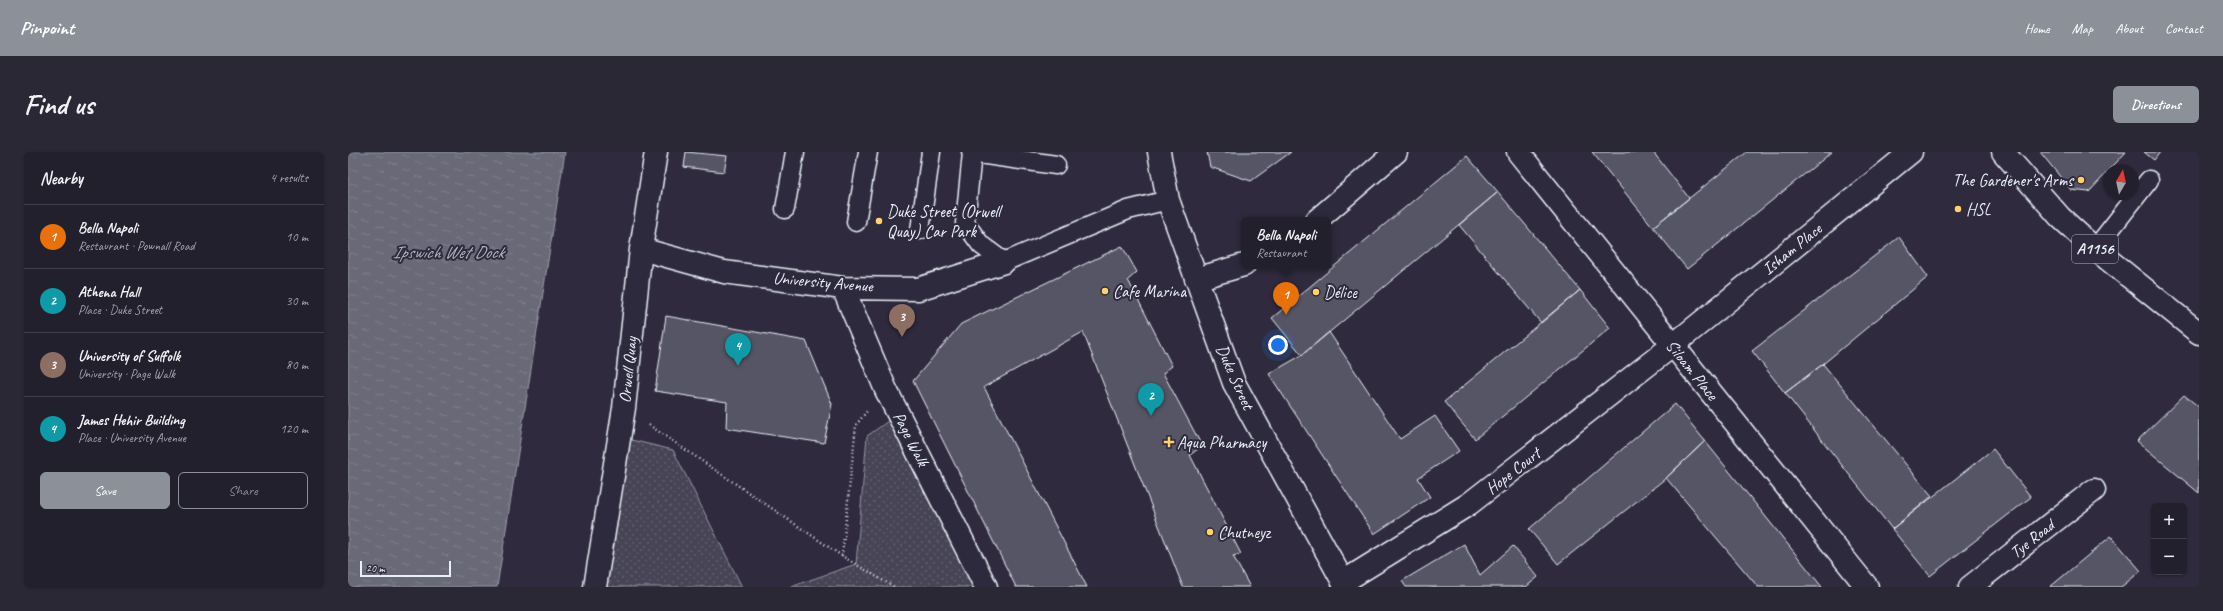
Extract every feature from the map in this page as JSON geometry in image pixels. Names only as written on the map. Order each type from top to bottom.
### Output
[{"type":"street","name":"Orwell Quay","points":[[595,587],[624,408],[641,249],[656,152]]},
{"type":"street","name":"Duke Street","points":[[1159,152],[1168,200],[1234,383],[1345,584]]},
{"type":"street","points":[[1320,217],[1394,152]]},
{"type":"street","name":"Siloam Place","points":[[1518,152],[1672,346],[1867,587]]},
{"type":"street","name":"Isham Place","points":[[1672,346],[1911,152]]},
{"type":"street","name":"A1156","points":[[2003,152],[2060,217],[2095,249],[2199,333]]},
{"type":"street","name":"University Avenue","points":[[641,249],[724,272],[843,288],[918,289],[1004,262]]},
{"type":"street","points":[[1196,278],[1241,265]]},
{"type":"street","name":"Page Walk","points":[[843,288],[886,390],[986,587]]},
{"type":"street","name":"Hope Court","points":[[1345,584],[1469,504],[1672,346]]},
{"type":"street","name":"Tye Road","points":[[1970,587],[2094,490]]},
{"type":"lane","points":[[785,209],[795,152]]},
{"type":"lane","points":[[856,222],[868,152]]},
{"type":"lane","points":[[920,230],[931,152]]},
{"type":"lane","points":[[1004,262],[981,245],[964,223],[972,152],[1056,165]]},
{"type":"lane","points":[[2095,249],[2149,180]]},
{"type":"lane","name":"University Avenue","points":[[1004,262],[1128,210],[1168,200]]},
{"type":"path","points":[[842,556],[856,424],[886,390]]},
{"type":"path","points":[[624,408],[842,556],[894,587]]},
{"type":"shaded area","points":[[898,414],[986,587],[790,587],[856,564],[867,436]]},
{"type":"shaded area","points":[[619,437],[673,450],[742,587],[595,587]]},
{"type":"water","name":"Ipswich Wet Dock","points":[[348,152],[565,152],[497,587],[348,587]]},
{"type":"building","points":[[686,152],[727,156],[724,172],[684,167]]},
{"type":"building","points":[[1207,152],[1291,152],[1251,181],[1210,167]]},
{"type":"building","points":[[1592,152],[1653,152],[1689,198],[1653,227]]},
{"type":"building","points":[[1747,152],[1832,152],[1687,269],[1653,227]]},
{"type":"building","name":"The Gardener's Arms","points":[[2040,152],[2126,152],[2115,164],[2103,164],[2103,177],[2089,192],[2071,190]]},
{"type":"building","points":[[2144,152],[2160,152],[2154,160]]},
{"type":"building","points":[[1467,156],[1498,192],[1302,355],[1272,318]]},
{"type":"building","points":[[1498,192],[1580,290],[1541,323],[1459,225]]},
{"type":"building","points":[[1899,237],[1928,277],[1823,364],[1785,393],[1752,351]]},
{"type":"building","points":[[1122,246],[1137,272],[1128,280],[1172,366],[1163,373],[1202,446],[1190,455],[1241,554],[1233,556],[1250,587],[1183,587],[1083,332],[984,387],[1087,587],[1016,587],[913,381],[961,324]]},
{"type":"building","points":[[1580,290],[1610,328],[1475,439],[1444,402]]},
{"type":"building","points":[[666,316],[806,341],[832,404],[824,443],[726,428],[727,402],[655,391]]},
{"type":"building","points":[[1329,332],[1400,439],[1435,416],[1459,451],[1418,478],[1430,497],[1374,534],[1269,374],[1302,355]]},
{"type":"building","points":[[1823,364],[1932,496],[1892,529],[1785,393]]},
{"type":"building","points":[[2184,395],[2199,407],[2199,493],[2137,441]]},
{"type":"building","points":[[1675,404],[1705,441],[1666,478],[1558,564],[1529,529]]},
{"type":"building","points":[[1705,441],[1822,587],[1758,587],[1666,478]]},
{"type":"building","points":[[1993,449],[2031,497],[1930,576],[1892,529]]},
{"type":"building","points":[[2111,536],[2141,571],[2121,587],[2050,587]]},
{"type":"building","points":[[1464,544],[1480,575],[1513,546],[1538,577],[1526,587],[1406,587],[1402,581]]},
{"type":"place","name":"The Gardener's Arms","points":[[2081,180]]},
{"type":"place","name":"HSL","points":[[1958,209]]},
{"type":"place","name":"Duke Street (Orwell Quay) Car Park","points":[[879,221]]},
{"type":"place","name":"Cafe Marina","points":[[1105,291]]},
{"type":"place","name":"Délice","points":[[1316,292]]},
{"type":"place","name":"Bella Napoli","points":[[1286,315]]},
{"type":"place","name":"University of Suffolk","points":[[902,337]]},
{"type":"place","name":"James Hehir Building","points":[[738,366]]},
{"type":"place","name":"Athena Hall","points":[[1151,416]]},
{"type":"place","name":"Aqua Pharmacy","points":[[1169,442]]},
{"type":"place","name":"Chutneyz","points":[[1210,532]]}]
